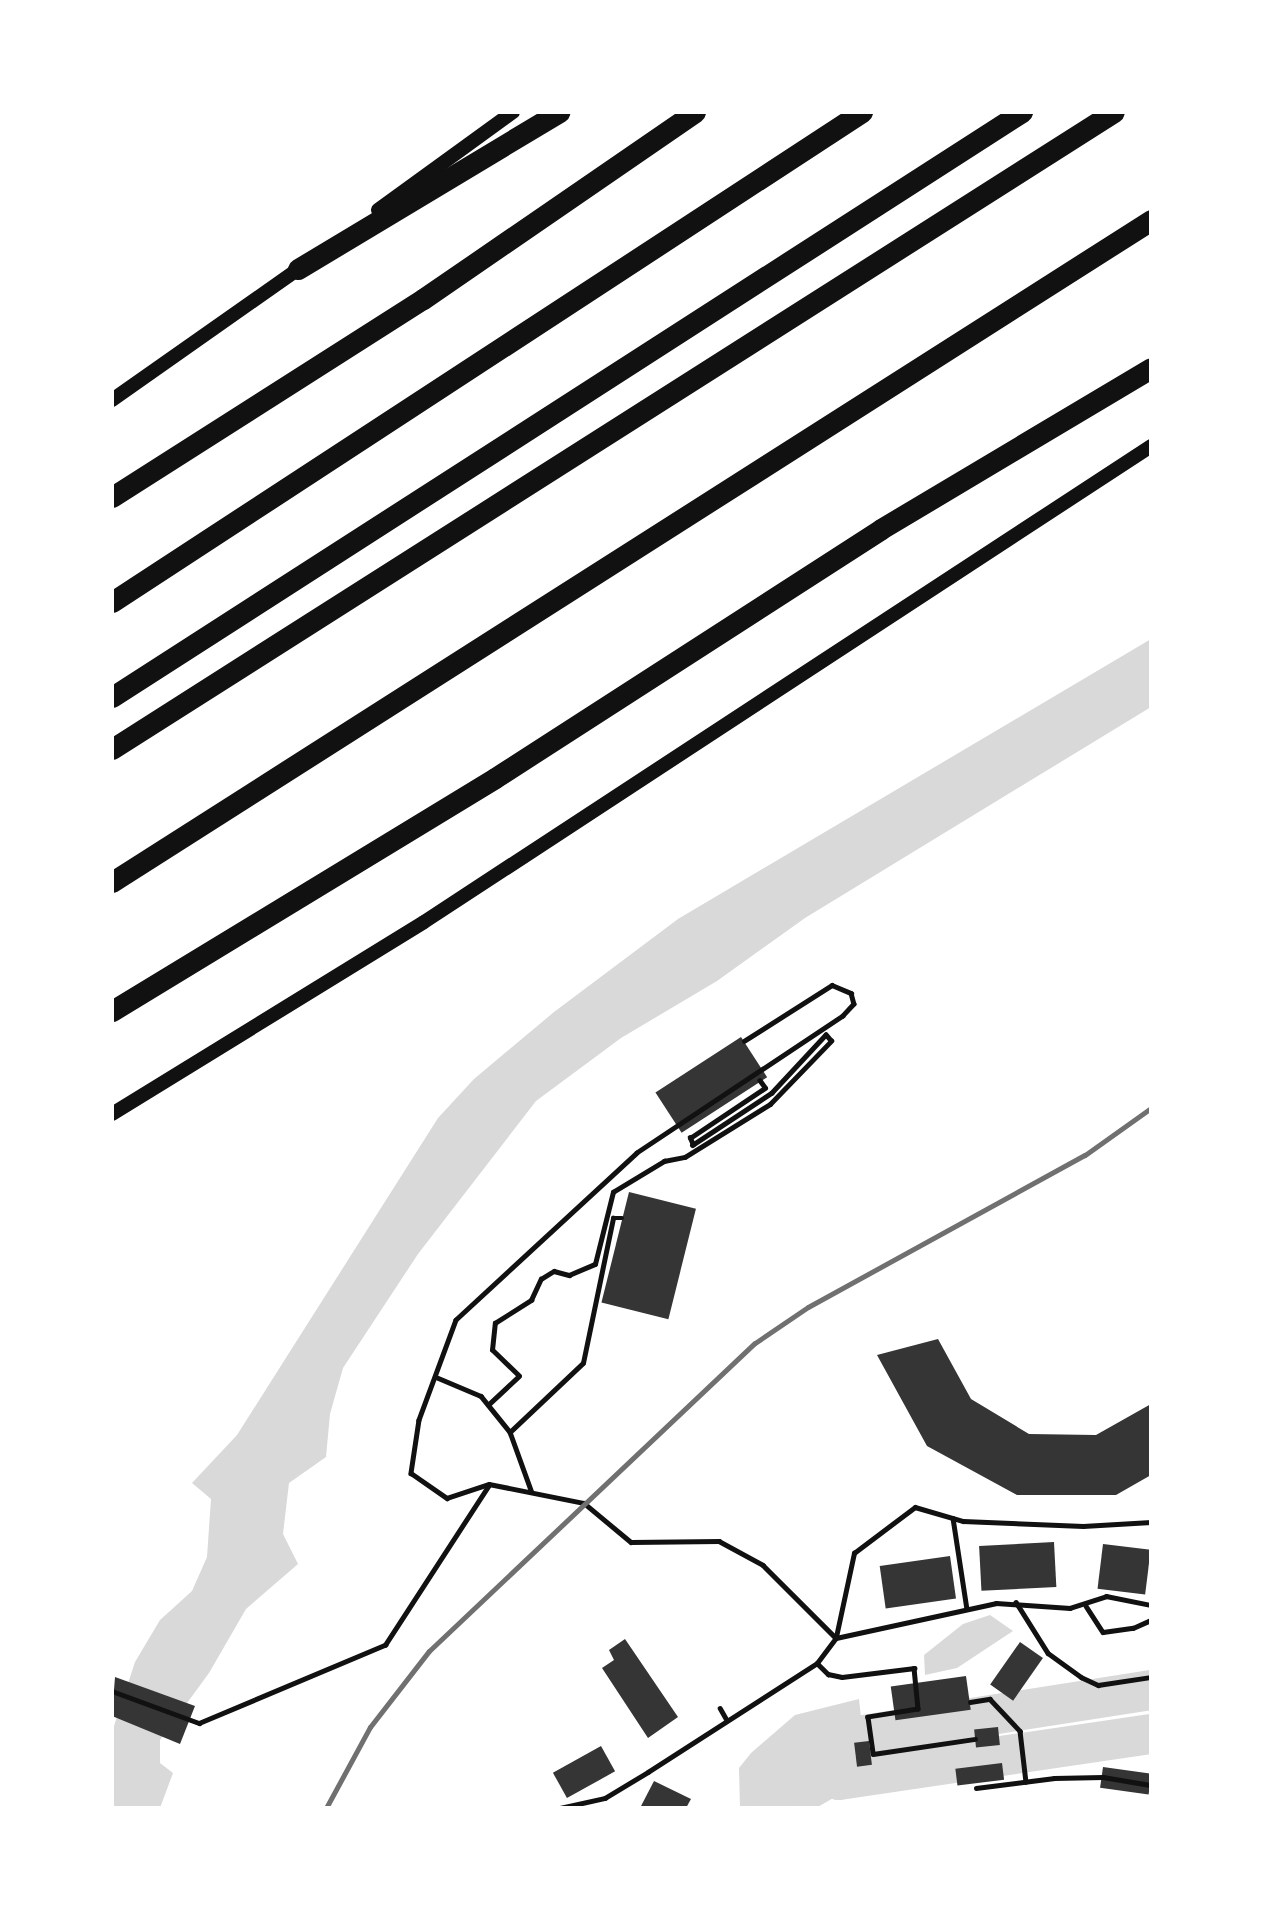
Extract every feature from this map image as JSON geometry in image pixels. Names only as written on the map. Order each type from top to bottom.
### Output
[{"type":"highway","points":[[298,269],[559,112]]},
{"type":"highway","points":[[112,498],[423,299],[695,112]]},
{"type":"highway","points":[[112,602],[862,112]]},
{"type":"highway","points":[[112,697],[1023,112]]},
{"type":"highway","points":[[112,749],[1114,112]]},
{"type":"highway","points":[[112,882],[1151,220]]},
{"type":"highway","points":[[112,1011],[495,778],[881,528],[1151,368]]},
{"type":"main road","points":[[112,400],[298,269],[513,112]]},
{"type":"main road","points":[[112,1114],[424,922],[1151,446]]},
{"type":"path","points":[[744,1041],[832,985],[851,993],[854,1004],[843,1016],[637,1153],[456,1321],[419,1420],[411,1473],[447,1498],[489,1484],[531,1490],[584,1503],[631,1542],[719,1541],[763,1565],[836,1638]]},
{"type":"path","points":[[488,1405],[519,1376],[492,1350],[495,1323],[531,1300],[541,1279],[554,1271],[569,1275],[595,1264],[613,1192],[664,1160],[685,1157],[770,1104],[831,1041],[826,1035],[772,1093],[693,1145],[690,1139],[765,1088],[760,1081]]},
{"type":"path","points":[[510,1432],[583,1363],[613,1218],[622,1218]]},
{"type":"path","points":[[436,1377],[481,1396],[510,1432],[531,1490]]},
{"type":"path","points":[[112,1691],[200,1723],[385,1645],[489,1484]]},
{"type":"path","points":[[560,1808],[605,1798],[817,1662],[836,1638],[854,1553],[915,1507],[953,1518],[1083,1526],[1151,1522]]},
{"type":"path","points":[[953,1518],[967,1609]]},
{"type":"path","points":[[836,1638],[1016,1601],[1086,1606],[1106,1595],[1151,1605]]},
{"type":"path","points":[[1016,1601],[1048,1653],[1081,1676],[1098,1685],[1151,1677]]},
{"type":"path","points":[[1086,1606],[1103,1632],[1133,1628],[1151,1620]]},
{"type":"path","points":[[817,1662],[828,1674],[842,1677],[914,1668],[918,1709],[868,1717],[873,1754],[975,1739]]},
{"type":"path","points":[[970,1702],[990,1699],[1020,1731],[1026,1782]]},
{"type":"path","points":[[720,1708],[727,1720]]},
{"type":"path","points":[[976,1788],[1103,1777],[1151,1785]]},
{"type":"shaded area","points":[[1151,639],[1151,707],[805,918],[717,981],[621,1038],[536,1101],[418,1254],[343,1368],[330,1414],[326,1457],[289,1483],[283,1534],[298,1564],[246,1609],[209,1673],[160,1740],[160,1763],[173,1773],[160,1808],[112,1808],[112,1732],[135,1662],[160,1620],[192,1591],[207,1557],[211,1499],[192,1483],[237,1435],[438,1118],[474,1079],[554,1012],[678,919]]},
{"type":"shaded area","points":[[990,1615],[1013,1631],[957,1668],[925,1675],[924,1655],[963,1624]]},
{"type":"shaded area","points":[[859,1699],[869,1791],[835,1797],[816,1808],[740,1808],[739,1768],[751,1753],[795,1715]]},
{"type":"building","points":[[741,1037],[767,1077],[682,1133],[655,1093]]},
{"type":"building","points":[[629,1192],[696,1209],[668,1319],[601,1303]]},
{"type":"building","points":[[938,1339],[971,1399],[1029,1434],[1096,1435],[1151,1404],[1151,1475],[1116,1495],[1017,1495],[927,1446],[877,1355]]},
{"type":"building","points":[[1054,1542],[1056,1587],[981,1591],[979,1546]]},
{"type":"building","points":[[1103,1544],[1151,1550],[1145,1595],[1098,1589]]},
{"type":"building","points":[[950,1556],[956,1599],[886,1608],[880,1566]]},
{"type":"building","points":[[625,1639],[678,1717],[648,1738],[602,1668],[614,1660],[609,1650]]},
{"type":"building","points":[[1020,1642],[1043,1658],[1013,1701],[990,1685]]},
{"type":"building","points":[[966,1676],[971,1710],[895,1720],[891,1687]]},
{"type":"building","points":[[115,1677],[195,1706],[180,1744],[112,1716]]},
{"type":"building","points":[[998,1727],[1000,1745],[976,1747],[974,1730]]},
{"type":"building","points":[[869,1741],[872,1765],[857,1767],[854,1743]]},
{"type":"building","points":[[601,1746],[615,1771],[567,1798],[553,1773]]},
{"type":"building","points":[[1002,1763],[1004,1780],[957,1786],[955,1769]]},
{"type":"building","points":[[1103,1767],[1151,1774],[1149,1795],[1100,1788]]},
{"type":"building","points":[[654,1781],[691,1799],[686,1808],[640,1808]]},
{"type":"waterway","points":[[779,1808],[785,1786],[838,1739],[1151,1690]]},
{"type":"waterway","points":[[816,1766],[839,1780],[1151,1734]]},
{"type":"railway","points":[[326,1808],[370,1727],[429,1651],[755,1343],[808,1307],[1085,1155],[1151,1108]]}]
